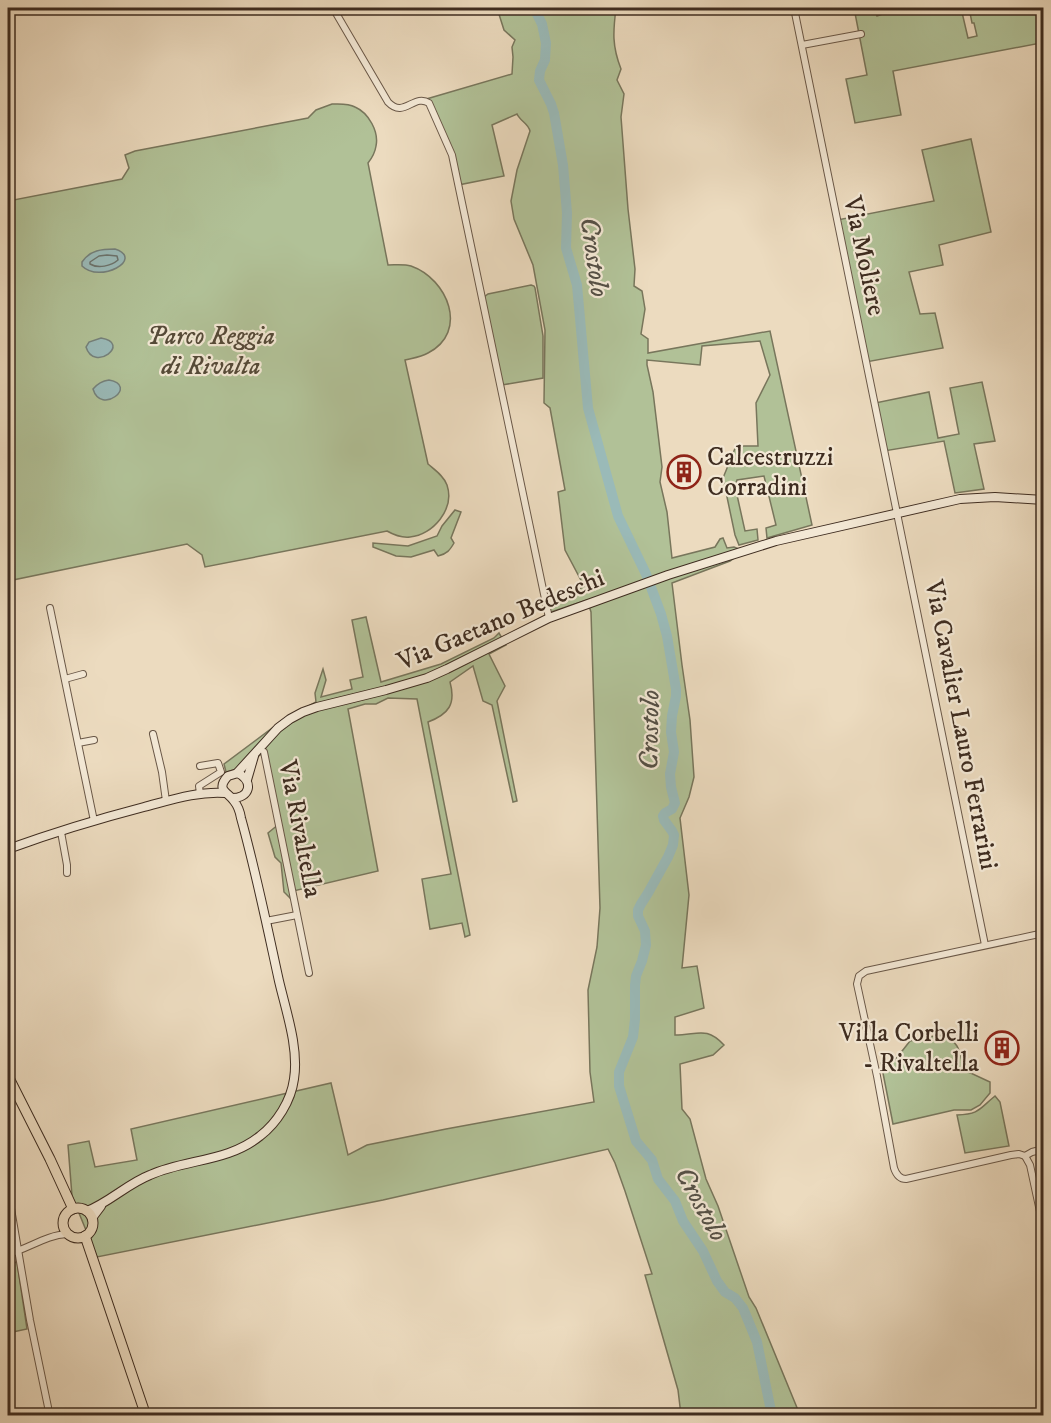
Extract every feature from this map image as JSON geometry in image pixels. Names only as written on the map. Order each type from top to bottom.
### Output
[{"type":"main road","name":"Via Gaetano Bedeschi","points":[[237,773],[260,752],[278,728],[303,712],[427,678],[549,618],[671,574],[776,542],[949,501],[976,497],[1044,500]]},
{"type":"main road","name":"Via Gaetano Bedeschi","points":[[247,780],[260,752]]},
{"type":"main road","points":[[90,1214],[132,1184],[153,1173],[236,1151],[262,1135],[283,1110],[294,1080],[294,1047],[241,815],[223,787],[228,776],[237,773],[247,780],[248,788],[244,795],[241,815]]},
{"type":"main road","points":[[8,849],[94,821],[202,793],[224,782]]},
{"type":"main road","points":[[202,793],[240,797],[244,795]]},
{"type":"main road","points":[[8,1076],[73,1209]]},
{"type":"main road","points":[[82,1208],[90,1214],[92,1229],[85,1236],[75,1238],[63,1232],[66,1214],[73,1209],[82,1208]]},
{"type":"main road","points":[[85,1236],[146,1416]]},
{"type":"street","points":[[333,8],[388,102],[397,109],[420,100],[427,101],[452,155],[549,618]]},
{"type":"street","name":"Via Moliere","points":[[794,8],[897,513]]},
{"type":"street","points":[[802,45],[861,34]]},
{"type":"street","name":"Via Cavalier Lauro Ferrarini","points":[[897,513],[985,945]]},
{"type":"street","points":[[50,608],[94,821]]},
{"type":"street","points":[[53,620],[61,618]]},
{"type":"street","points":[[65,679],[83,674]]},
{"type":"street","points":[[153,734],[166,801]]},
{"type":"street","points":[[78,742],[94,740]]},
{"type":"street","name":"Via Rivaltella","points":[[260,752],[309,973]]},
{"type":"street","points":[[200,766],[218,762],[221,772],[199,786],[202,793]]},
{"type":"street","points":[[61,832],[67,873]]},
{"type":"street","name":"Via Rivaltella","points":[[266,921],[297,915]]},
{"type":"street","points":[[1044,933],[862,973],[858,984],[894,1168],[898,1176],[906,1179],[1011,1155],[1025,1156],[1030,1165],[1044,1230]]},
{"type":"street","points":[[1025,1156],[1044,1149]]},
{"type":"street","points":[[8,1191],[30,1320],[48,1407],[46,1415]]},
{"type":"street","points":[[8,1254],[63,1232]]},
{"type":"green space","points":[[497,8],[616,8],[614,39],[621,69],[617,80],[624,94],[621,117],[635,269],[634,286],[642,291],[645,309],[641,334],[648,339],[648,353],[770,331],[812,525],[767,538],[766,528],[776,525],[764,476],[737,480],[735,486],[745,531],[757,529],[758,540],[739,545],[735,535],[723,478],[736,446],[758,446],[756,403],[770,375],[760,341],[702,346],[700,365],[647,360],[662,467],[660,482],[667,512],[672,558],[715,547],[723,538],[727,548],[734,547],[744,551],[730,561],[672,583],[690,720],[694,777],[680,818],[689,895],[682,968],[697,966],[704,1008],[675,1017],[675,1035],[707,1033],[724,1045],[713,1055],[680,1064],[682,1109],[690,1119],[706,1179],[718,1206],[749,1297],[756,1308],[800,1415],[681,1415],[678,1390],[645,1275],[652,1274],[625,1191],[608,1149],[383,1200],[97,1257],[72,1196],[68,1145],[89,1141],[95,1167],[137,1160],[131,1129],[331,1083],[348,1155],[367,1145],[594,1102],[590,1072],[588,990],[597,947],[600,908],[591,612],[587,600],[551,612],[548,610],[584,586],[565,550],[558,492],[565,490],[550,408],[544,403],[545,330],[533,265],[514,219],[511,201],[517,170],[530,131],[517,114],[492,125],[504,176],[458,185],[452,155],[429,103],[423,100],[512,74],[512,47],[515,40],[504,30]]},
{"type":"green space","points":[[854,8],[875,8],[877,16],[883,14],[882,8],[961,8],[968,38],[977,36],[969,8],[1043,8],[1043,33],[1040,34],[1041,43],[893,71],[901,115],[855,123],[846,79],[867,75]]},
{"type":"green space","name":"Parco Reggia di Rivalta","points":[[332,104],[349,105],[360,110],[369,118],[374,129],[376,149],[368,163],[388,265],[408,265],[424,273],[435,282],[449,306],[448,332],[441,344],[425,354],[405,360],[428,464],[442,476],[449,494],[448,503],[440,519],[427,531],[410,537],[398,536],[387,531],[205,567],[202,555],[187,544],[8,581],[8,201],[122,179],[129,168],[125,155],[135,151],[308,118],[316,110]]},
{"type":"green space","points":[[971,139],[991,232],[939,245],[943,265],[909,272],[920,314],[935,313],[943,348],[866,362],[837,220],[934,201],[922,150]]},
{"type":"green space","points":[[531,285],[535,288],[543,336],[543,378],[502,385],[484,297],[488,294]]},
{"type":"green space","points":[[982,382],[995,441],[974,444],[984,489],[955,493],[944,441],[884,451],[875,403],[929,392],[938,438],[959,434],[950,388]]},
{"type":"green space","points":[[455,510],[461,512],[451,538],[454,543],[444,554],[438,556],[434,550],[411,557],[396,556],[373,547],[373,543],[408,546],[437,536]]},
{"type":"green space","points":[[366,617],[381,682],[441,664],[494,638],[499,633],[506,645],[489,654],[505,686],[497,701],[517,801],[513,802],[492,705],[483,701],[473,666],[450,682],[452,696],[449,707],[446,712],[428,722],[470,935],[465,937],[462,923],[430,929],[422,879],[451,874],[417,699],[388,698],[376,704],[365,704],[348,709],[378,871],[293,891],[294,902],[284,892],[281,863],[275,857],[268,833],[279,824],[264,752],[245,767],[226,772],[224,764],[283,720],[316,702],[315,693],[323,669],[326,680],[321,697],[352,689],[350,680],[363,677],[352,620]]},
{"type":"green space","points":[[939,1035],[951,1040],[958,1048],[964,1070],[990,1082],[990,1093],[980,1105],[971,1110],[954,1110],[893,1124],[881,1063],[895,1060],[910,1041]]},
{"type":"green space","points":[[995,1096],[1000,1102],[1009,1146],[965,1153],[957,1115],[975,1112]]},
{"type":"green space","points":[[17,1262],[27,1329],[8,1333],[8,1264]]},
{"type":"water","points":[[115,249],[123,253],[125,258],[116,268],[99,272],[90,271],[82,266],[85,258],[93,253]]},
{"type":"water","points":[[101,338],[110,341],[113,345],[112,350],[102,357],[96,357],[90,354],[86,347],[89,342]]},
{"type":"water","points":[[109,380],[117,383],[120,387],[119,392],[115,397],[103,400],[97,397],[93,389]]},
{"type":"waterway","name":"Crostolo","points":[[534,8],[542,24],[546,43],[545,60],[539,80],[554,113],[563,165],[567,213],[566,248],[577,285],[588,408],[618,516],[646,574],[661,614],[676,689],[671,732],[674,752],[670,774],[675,803],[672,809],[663,816],[674,835],[673,845],[638,910],[638,916],[645,931],[646,945],[636,976],[633,1037],[619,1072],[619,1086],[636,1141],[652,1160],[658,1179],[675,1201],[683,1221],[703,1251],[717,1281],[725,1292],[735,1298],[743,1308],[757,1342],[772,1416]]},
{"type":"place","name":"Calcestruzzi Corradini","points":[[684,472]]},
{"type":"place","name":"Villa Corbelli - Rivaltella","points":[[1002,1048]]}]
